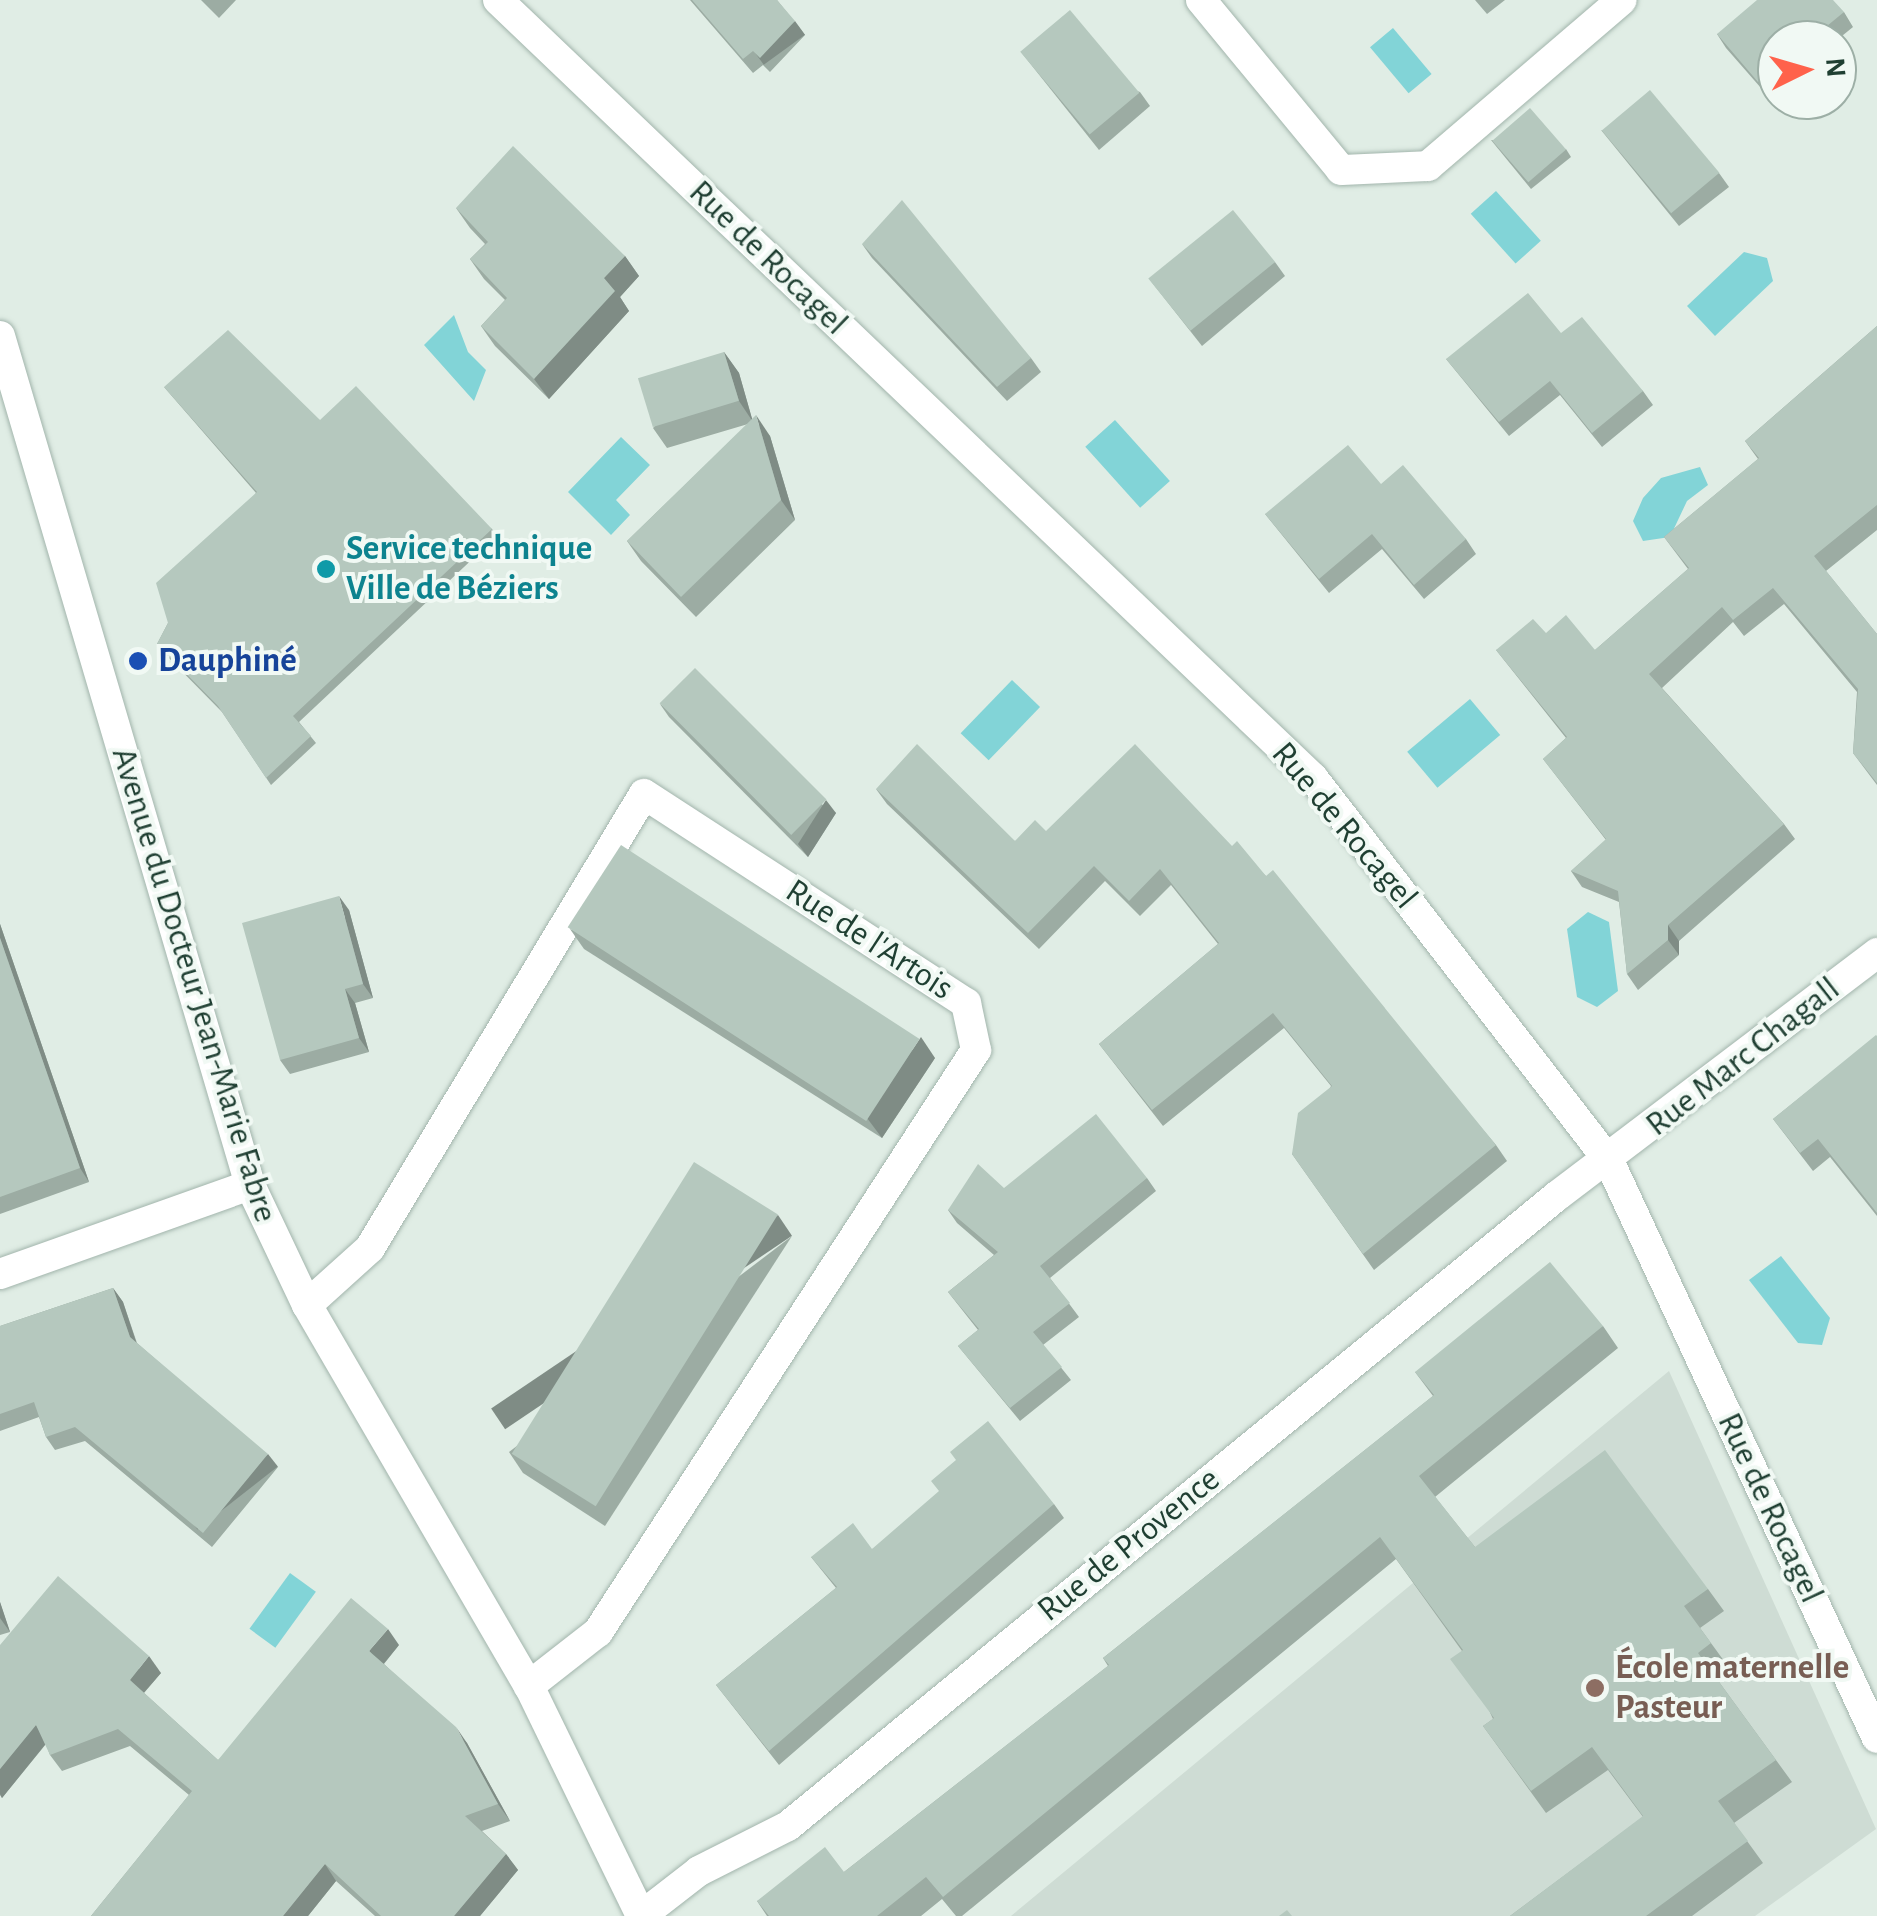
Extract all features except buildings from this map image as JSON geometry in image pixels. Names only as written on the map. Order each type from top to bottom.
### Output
[{"type":"street","name":"Rue de Rocagel","points":[[498,0],[1312,778],[1610,1161],[1877,1738]]},
{"type":"street","points":[[1201,0],[1341,170],[1428,166],[1622,0]]},
{"type":"street","name":"Avenue du Docteur Jean-Marie Fabre","points":[[0,336],[250,1185],[307,1305],[530,1686],[641,1916]]},
{"type":"street","name":"Rue de l'Artois","points":[[307,1305],[370,1248],[644,794],[966,1003],[976,1050],[598,1632],[530,1686]]},
{"type":"street","name":"Rue Marc Chagall","points":[[1610,1161],[1877,953]]},
{"type":"street","name":"Rue de Provence","points":[[641,1916],[698,1871],[788,1826],[1610,1161]]},
{"type":"street","points":[[0,1274],[250,1185]]},
{"type":"shaded area","points":[[1669,1371],[1876,1829],[1755,1916],[1011,1916]]},
{"type":"water","points":[[1393,28],[1432,74],[1409,93],[1370,47]]},
{"type":"water","points":[[1496,191],[1541,241],[1516,264],[1471,214]]},
{"type":"water","points":[[1744,252],[1767,258],[1773,281],[1715,336],[1687,306]]},
{"type":"water","points":[[454,315],[468,352],[486,370],[474,401],[424,345]]},
{"type":"water","points":[[1115,420],[1170,481],[1140,508],[1085,447]]},
{"type":"water","points":[[621,437],[650,465],[616,500],[630,515],[611,535],[568,492]]},
{"type":"water","points":[[1700,467],[1708,485],[1687,501],[1670,537],[1643,541],[1633,521],[1643,498],[1661,478]]},
{"type":"water","points":[[1012,680],[1040,707],[989,760],[961,733]]},
{"type":"water","points":[[1470,699],[1500,735],[1437,788],[1407,752]]},
{"type":"water","points":[[1588,912],[1609,922],[1618,991],[1597,1007],[1577,997],[1567,929]]},
{"type":"water","points":[[1781,1256],[1830,1318],[1822,1345],[1798,1343],[1749,1280]]},
{"type":"water","points":[[290,1573],[316,1592],[275,1648],[249,1629]]},
{"type":"place","name":"Service technique Ville de Béziers","points":[[326,569]]},
{"type":"place","name":"Dauphiné","points":[[138,661]]},
{"type":"place","name":"École maternelle Pasteur","points":[[1595,1688]]}]
